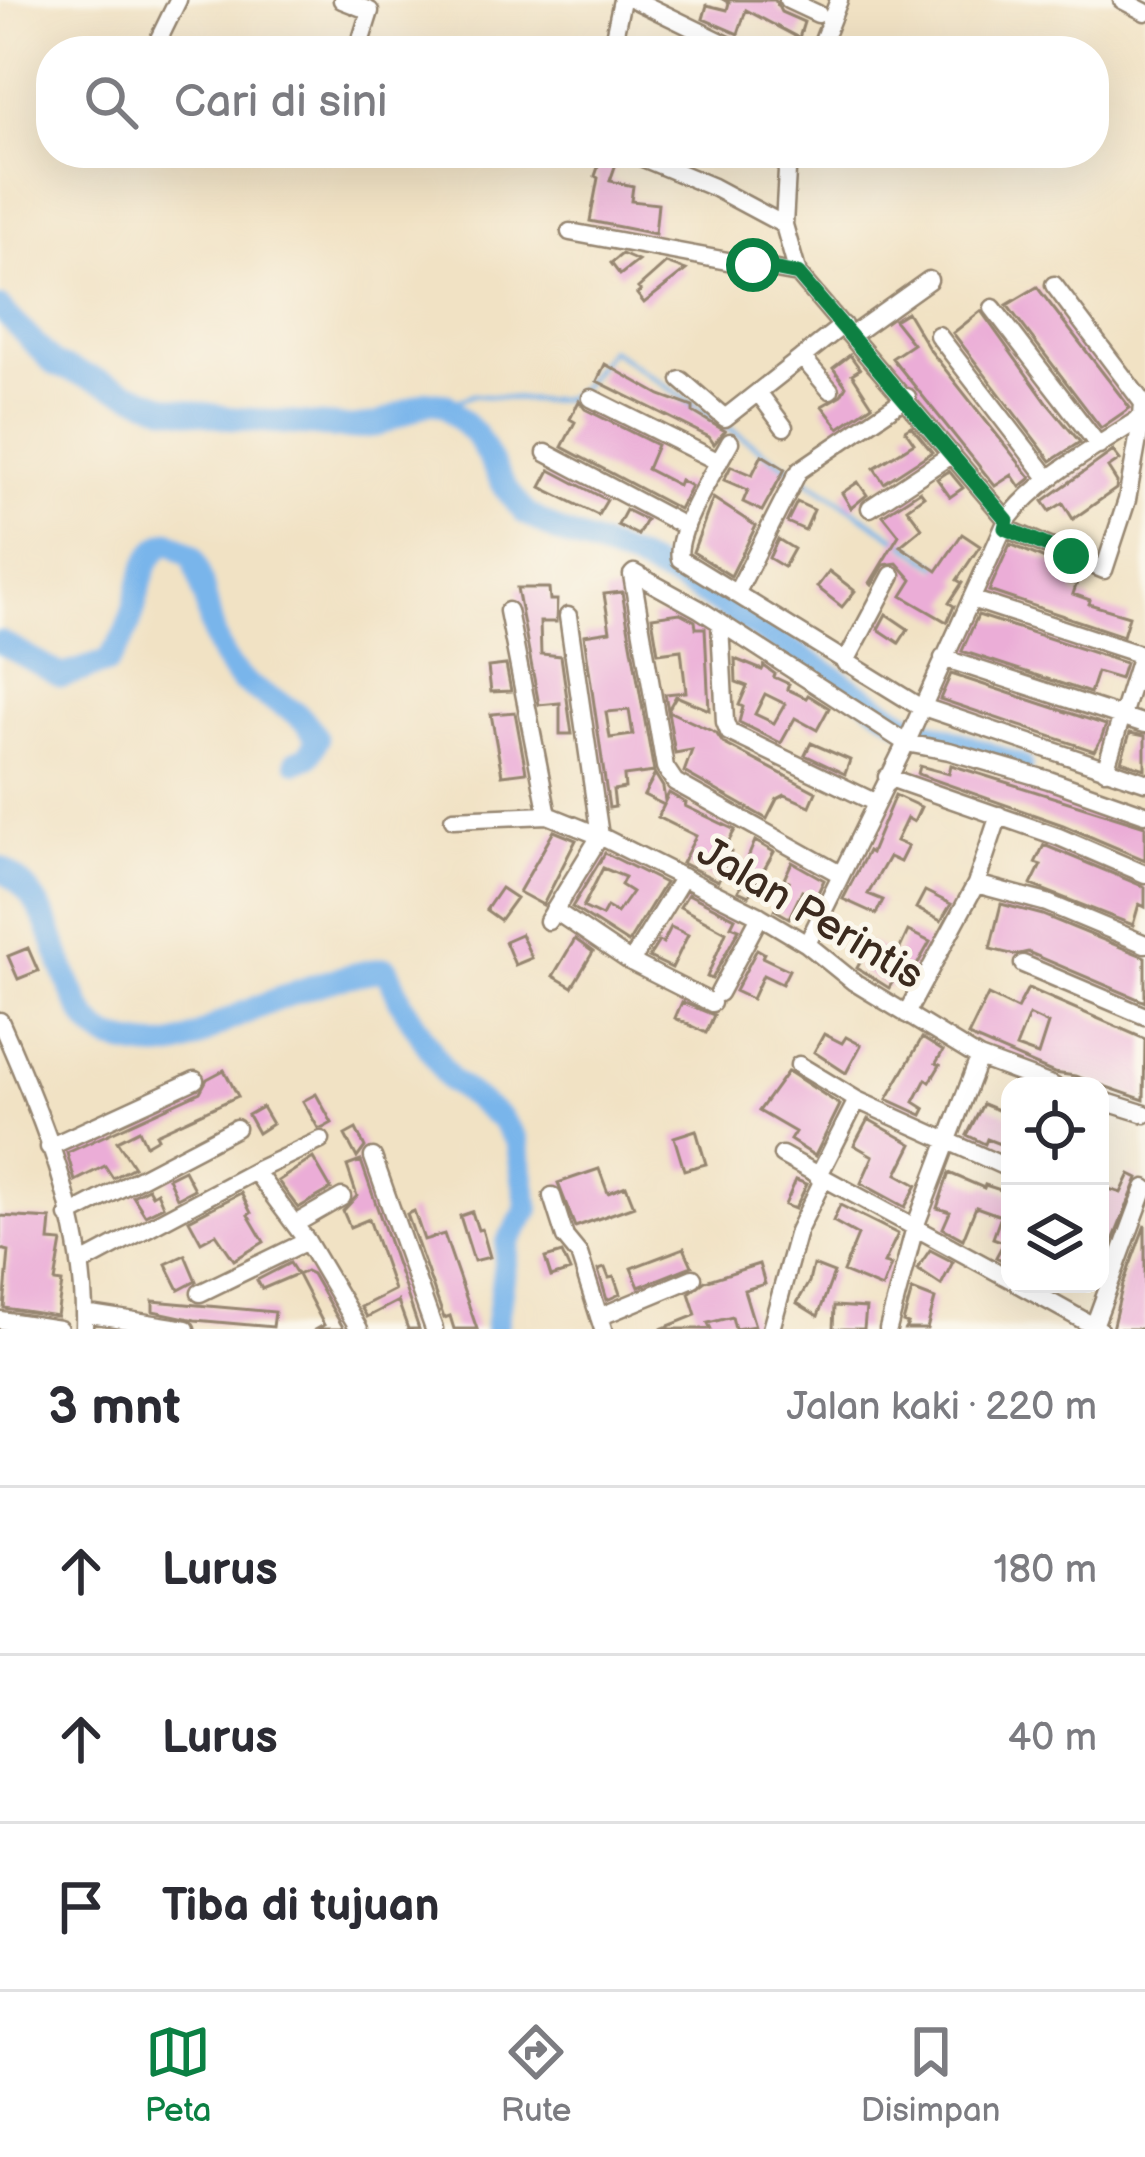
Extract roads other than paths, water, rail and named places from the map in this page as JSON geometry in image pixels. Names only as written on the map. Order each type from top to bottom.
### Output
[{"type":"street","points":[[160,36],[178,0]]},
{"type":"street","points":[[342,0],[370,11],[362,36]]},
{"type":"street","points":[[614,36],[622,0]]},
{"type":"street","points":[[635,0],[709,36]]},
{"type":"street","points":[[788,0],[818,14]]},
{"type":"street","points":[[825,36],[839,0]]},
{"type":"street","points":[[1121,0],[1145,13]]},
{"type":"street","points":[[668,168],[784,225]]},
{"type":"street","points":[[787,168],[784,225],[798,274],[907,397],[1006,524],[1104,570],[1127,500],[1143,403],[1054,285]]},
{"type":"street","points":[[570,232],[798,274]]},
{"type":"street","points":[[681,380],[725,418],[802,357],[929,280]]},
{"type":"street","points":[[993,308],[1099,446]]},
{"type":"street","points":[[938,335],[1049,479]]},
{"type":"street","points":[[802,357],[830,390]]},
{"type":"street","points":[[758,392],[784,427]]},
{"type":"street","points":[[737,592],[799,472],[907,397]]},
{"type":"street","points":[[591,398],[719,462]]},
{"type":"street","points":[[807,944],[908,740],[1006,524],[1049,479],[1142,416]]},
{"type":"street","points":[[730,442],[686,527],[680,559],[922,709],[1145,782]]},
{"type":"street","points":[[546,453],[686,527]]},
{"type":"street","points":[[871,508],[952,454]]},
{"type":"street","points":[[840,874],[675,782],[665,767],[632,575],[640,573],[908,740],[1049,780],[1145,814]]},
{"type":"street","points":[[845,663],[892,575]]},
{"type":"street","points":[[971,599],[1143,656],[1105,770]]},
{"type":"street","points":[[453,819],[548,815],[508,611]]},
{"type":"street","points":[[568,616],[600,836],[551,915],[631,962],[716,998],[760,916]]},
{"type":"street","points":[[720,624],[724,722],[729,732],[874,802]]},
{"type":"street","points":[[943,658],[1145,724]]},
{"type":"street","points":[[886,777],[999,815],[1145,874]]},
{"type":"street","name":"Jalan Perintis","points":[[548,815],[760,916],[906,1014],[980,1058],[1030,1077]]},
{"type":"street","points":[[906,1014],[976,884],[999,815]]},
{"type":"street","points":[[631,962],[683,877]]},
{"type":"street","points":[[976,884],[1047,903],[1145,944]]},
{"type":"street","points":[[1022,964],[1145,1016]]},
{"type":"street","points":[[0,1021],[50,1147],[80,1264],[84,1321],[186,1329]]},
{"type":"street","points":[[888,1329],[915,1227],[980,1058]]},
{"type":"street","points":[[799,1065],[857,1100],[1001,1164]]},
{"type":"street","points":[[50,1147],[194,1080]]},
{"type":"street","points":[[771,1329],[798,1231],[857,1100]]},
{"type":"street","points":[[1109,1103],[1145,1114]]},
{"type":"street","points":[[68,1216],[236,1128]]},
{"type":"street","points":[[80,1264],[321,1140]]},
{"type":"street","points":[[782,1155],[1001,1275]]},
{"type":"street","points":[[373,1157],[434,1329]]},
{"type":"street","points":[[255,1172],[307,1241],[359,1329]]},
{"type":"street","points":[[1034,1293],[1097,1328],[1145,1188]]},
{"type":"street","points":[[552,1196],[565,1237],[579,1254],[601,1323],[693,1278]]},
{"type":"street","points":[[295,1223],[342,1197]]},
{"type":"street","points":[[200,1293],[307,1241]]},
{"type":"street","points":[[0,1320],[59,1329]]},
{"type":"waterway","points":[[0,308],[54,364],[167,407],[229,418],[349,428],[377,425],[428,402],[446,405],[476,435],[525,513],[699,591],[905,723],[1021,766]]},
{"type":"waterway","points":[[446,405],[473,395],[544,401],[566,398],[580,389],[610,349],[715,419]]},
{"type":"waterway","points":[[724,425],[940,567]]},
{"type":"waterway","points":[[0,642],[62,676],[107,662],[127,630],[147,564],[170,542],[192,556],[212,629],[232,670],[299,716],[317,739],[309,756],[297,761]]},
{"type":"waterway","points":[[0,868],[39,907],[89,1021],[115,1040],[164,1047],[179,1044],[306,988],[387,969],[401,1002],[449,1079],[500,1118],[517,1141],[528,1209],[508,1242],[496,1329]]}]
